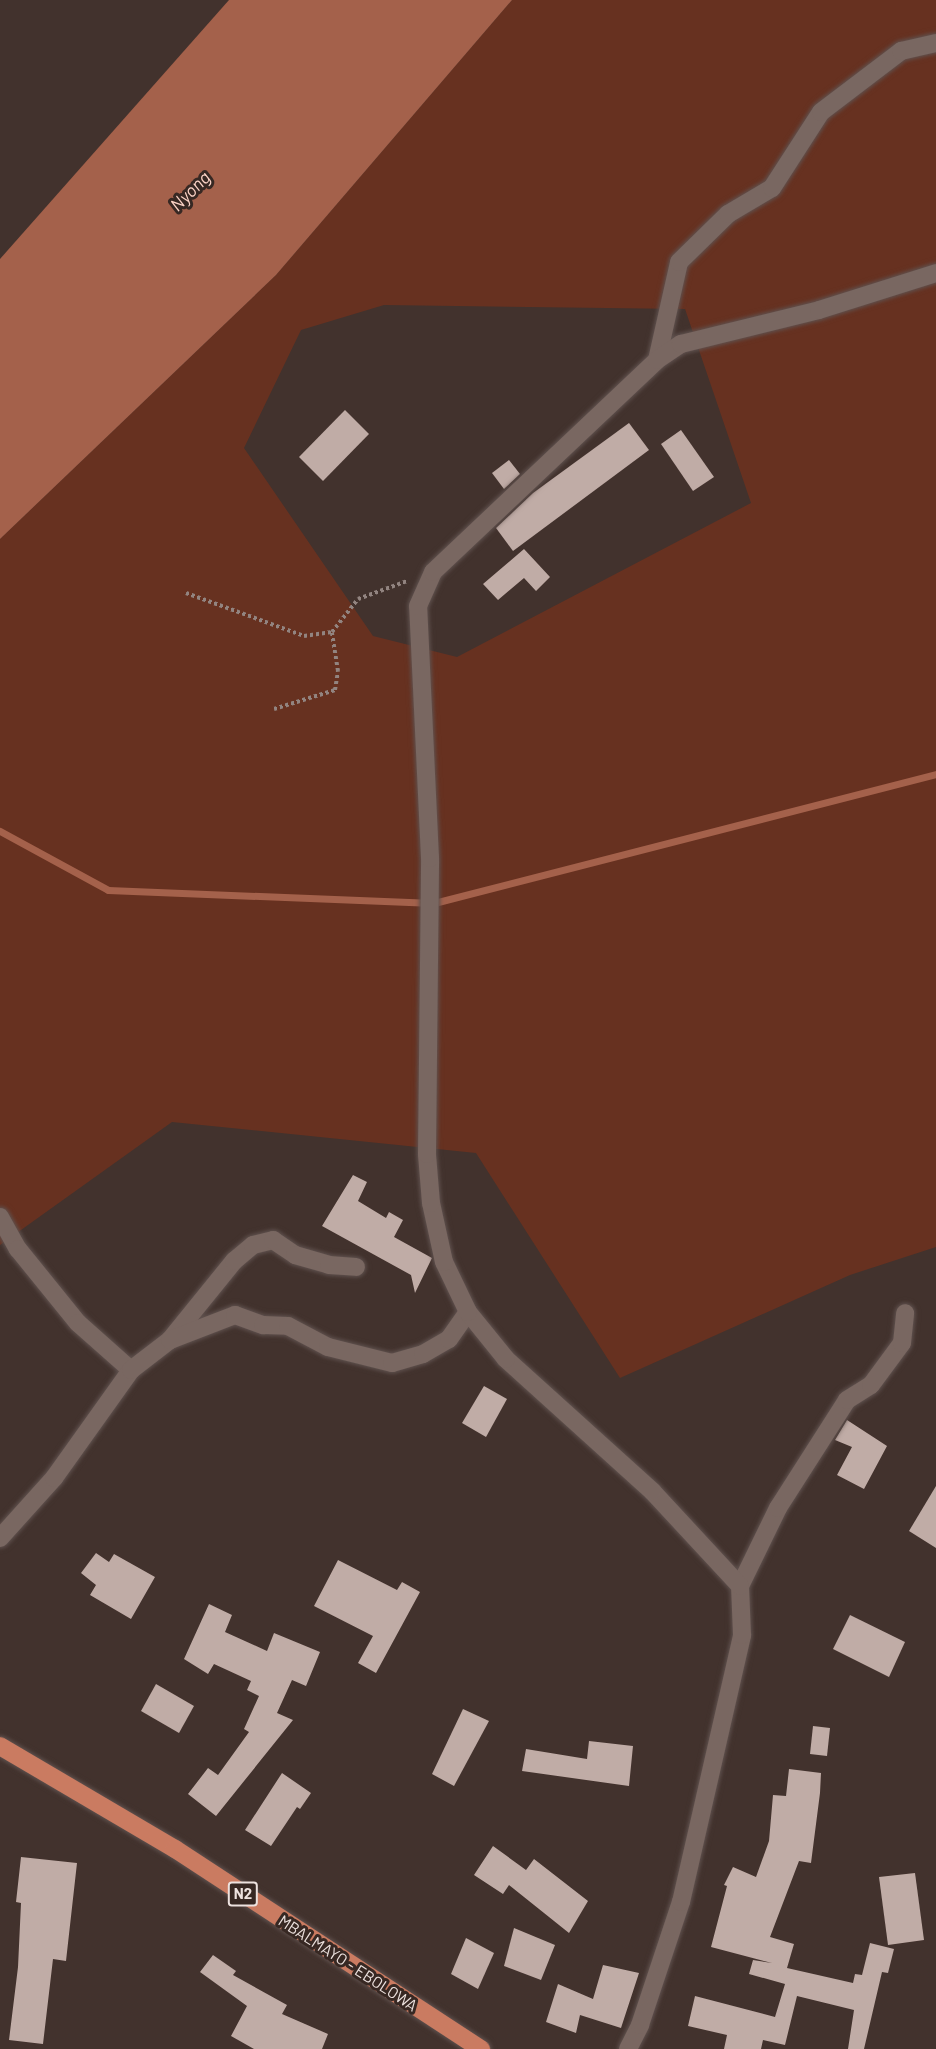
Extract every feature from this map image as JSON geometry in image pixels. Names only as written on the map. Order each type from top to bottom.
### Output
[{"type":"highway","name":"MBALMAYO - EBOLOWA","points":[[0,1746],[176,1849],[481,2049]]},
{"type":"street","points":[[657,360],[679,262],[728,214],[772,188],[821,112],[901,51],[936,43]]},
{"type":"street","points":[[740,1586],[652,1491],[506,1359],[468,1312],[444,1262],[431,1203],[427,1154],[430,858],[418,644],[418,606],[433,572],[657,360],[681,344],[819,310],[936,273]]},
{"type":"street","points":[[0,1217],[18,1249],[71,1316],[131,1370]]},
{"type":"street","points":[[0,1538],[54,1478],[131,1370],[170,1340],[234,1261],[253,1245],[273,1240],[295,1255],[329,1265],[356,1267]]},
{"type":"street","points":[[170,1340],[236,1315],[263,1325],[288,1326],[328,1347],[392,1363],[423,1354],[449,1339],[468,1312]]},
{"type":"street","points":[[628,2049],[681,1902],[742,1635],[740,1586],[778,1508],[848,1400],[872,1385],[902,1343],[906,1313]]},
{"type":"path","points":[[186,593],[304,636],[332,632],[358,599],[433,572]]},
{"type":"path","points":[[274,709],[335,690],[338,671],[332,632]]},
{"type":"shaded area","points":[[512,0],[936,0],[936,1247],[850,1275],[620,1378],[476,1153],[172,1122],[0,1245],[0,539],[276,275]],"holes":[[[384,305],[685,309],[751,503],[457,657],[373,636],[244,448],[301,330]]]},
{"type":"water","name":"Nyong","points":[[229,0],[512,0],[276,275],[0,539],[0,259]]},
{"type":"building","points":[[345,410],[369,434],[323,481],[299,457]]},
{"type":"building","points":[[629,423],[649,450],[513,551],[496,528],[533,493]]},
{"type":"building","points":[[681,430],[714,477],[693,491],[661,444]]},
{"type":"building","points":[[509,460],[520,474],[504,489],[492,473]]},
{"type":"building","points":[[524,549],[550,577],[536,591],[524,578],[498,600],[483,584]]},
{"type":"building","points":[[353,1175],[367,1182],[358,1201],[386,1218],[389,1212],[403,1220],[394,1237],[432,1258],[415,1293],[411,1275],[322,1226]]},
{"type":"building","points":[[484,1386],[507,1399],[486,1437],[462,1423]]},
{"type":"building","points":[[847,1420],[887,1446],[864,1489],[837,1475],[852,1447],[835,1440]]},
{"type":"building","points":[[936,1486],[936,1548],[909,1531]]},
{"type":"building","points":[[96,1553],[109,1562],[114,1554],[155,1577],[131,1619],[90,1595],[96,1585],[81,1573]]},
{"type":"building","points":[[338,1560],[397,1590],[402,1582],[420,1592],[376,1673],[358,1663],[373,1636],[314,1606]]},
{"type":"building","points":[[209,1604],[232,1615],[225,1632],[267,1651],[274,1633],[320,1652],[306,1686],[292,1680],[277,1713],[293,1720],[216,1816],[188,1794],[208,1768],[218,1775],[249,1732],[244,1729],[259,1696],[247,1690],[251,1681],[214,1664],[208,1674],[184,1659]]},
{"type":"building","points":[[850,1615],[905,1642],[889,1677],[833,1649]]},
{"type":"building","points":[[156,1684],[194,1706],[179,1733],[141,1711]]},
{"type":"building","points":[[463,1709],[489,1721],[454,1786],[432,1774]]},
{"type":"building","points":[[813,1726],[830,1728],[827,1756],[810,1754]]},
{"type":"building","points":[[589,1741],[633,1746],[629,1786],[522,1771],[526,1749],[587,1759]]},
{"type":"building","points":[[789,1769],[821,1773],[820,1793],[811,1863],[799,1861],[770,1937],[794,1944],[787,1968],[853,1983],[855,1974],[862,1975],[870,1943],[894,1949],[888,1973],[882,1972],[864,2049],[848,2049],[854,2010],[797,1996],[785,2045],[763,2040],[761,2049],[724,2049],[727,2035],[688,2026],[695,1996],[775,2017],[785,1984],[749,1974],[753,1960],[772,1963],[711,1947],[727,1886],[724,1885],[733,1867],[756,1877],[769,1841],[773,1795],[786,1796]]},
{"type":"building","points":[[282,1773],[311,1793],[300,1809],[297,1807],[271,1846],[245,1830]]},
{"type":"building","points":[[493,1846],[526,1870],[534,1859],[588,1901],[569,1933],[509,1885],[503,1894],[474,1875]]},
{"type":"building","points":[[21,1857],[77,1863],[66,1961],[53,1959],[43,2044],[9,2040],[18,1967],[21,1903],[16,1902]]},
{"type":"building","points":[[915,1873],[924,1940],[888,1945],[879,1877]]},
{"type":"building","points":[[514,1928],[555,1945],[541,1980],[504,1966]]},
{"type":"building","points":[[466,1938],[494,1953],[478,1989],[451,1974]]},
{"type":"building","points":[[213,1955],[236,1971],[233,1975],[287,2005],[282,2014],[328,2034],[322,2049],[254,2049],[231,2036],[247,2006],[200,1972]]},
{"type":"building","points":[[603,1965],[639,1973],[621,2028],[580,2015],[576,2033],[546,2022],[558,1984],[593,1999]]},
{"type":"waterway","points":[[0,831],[108,890],[434,903],[936,774]]}]
